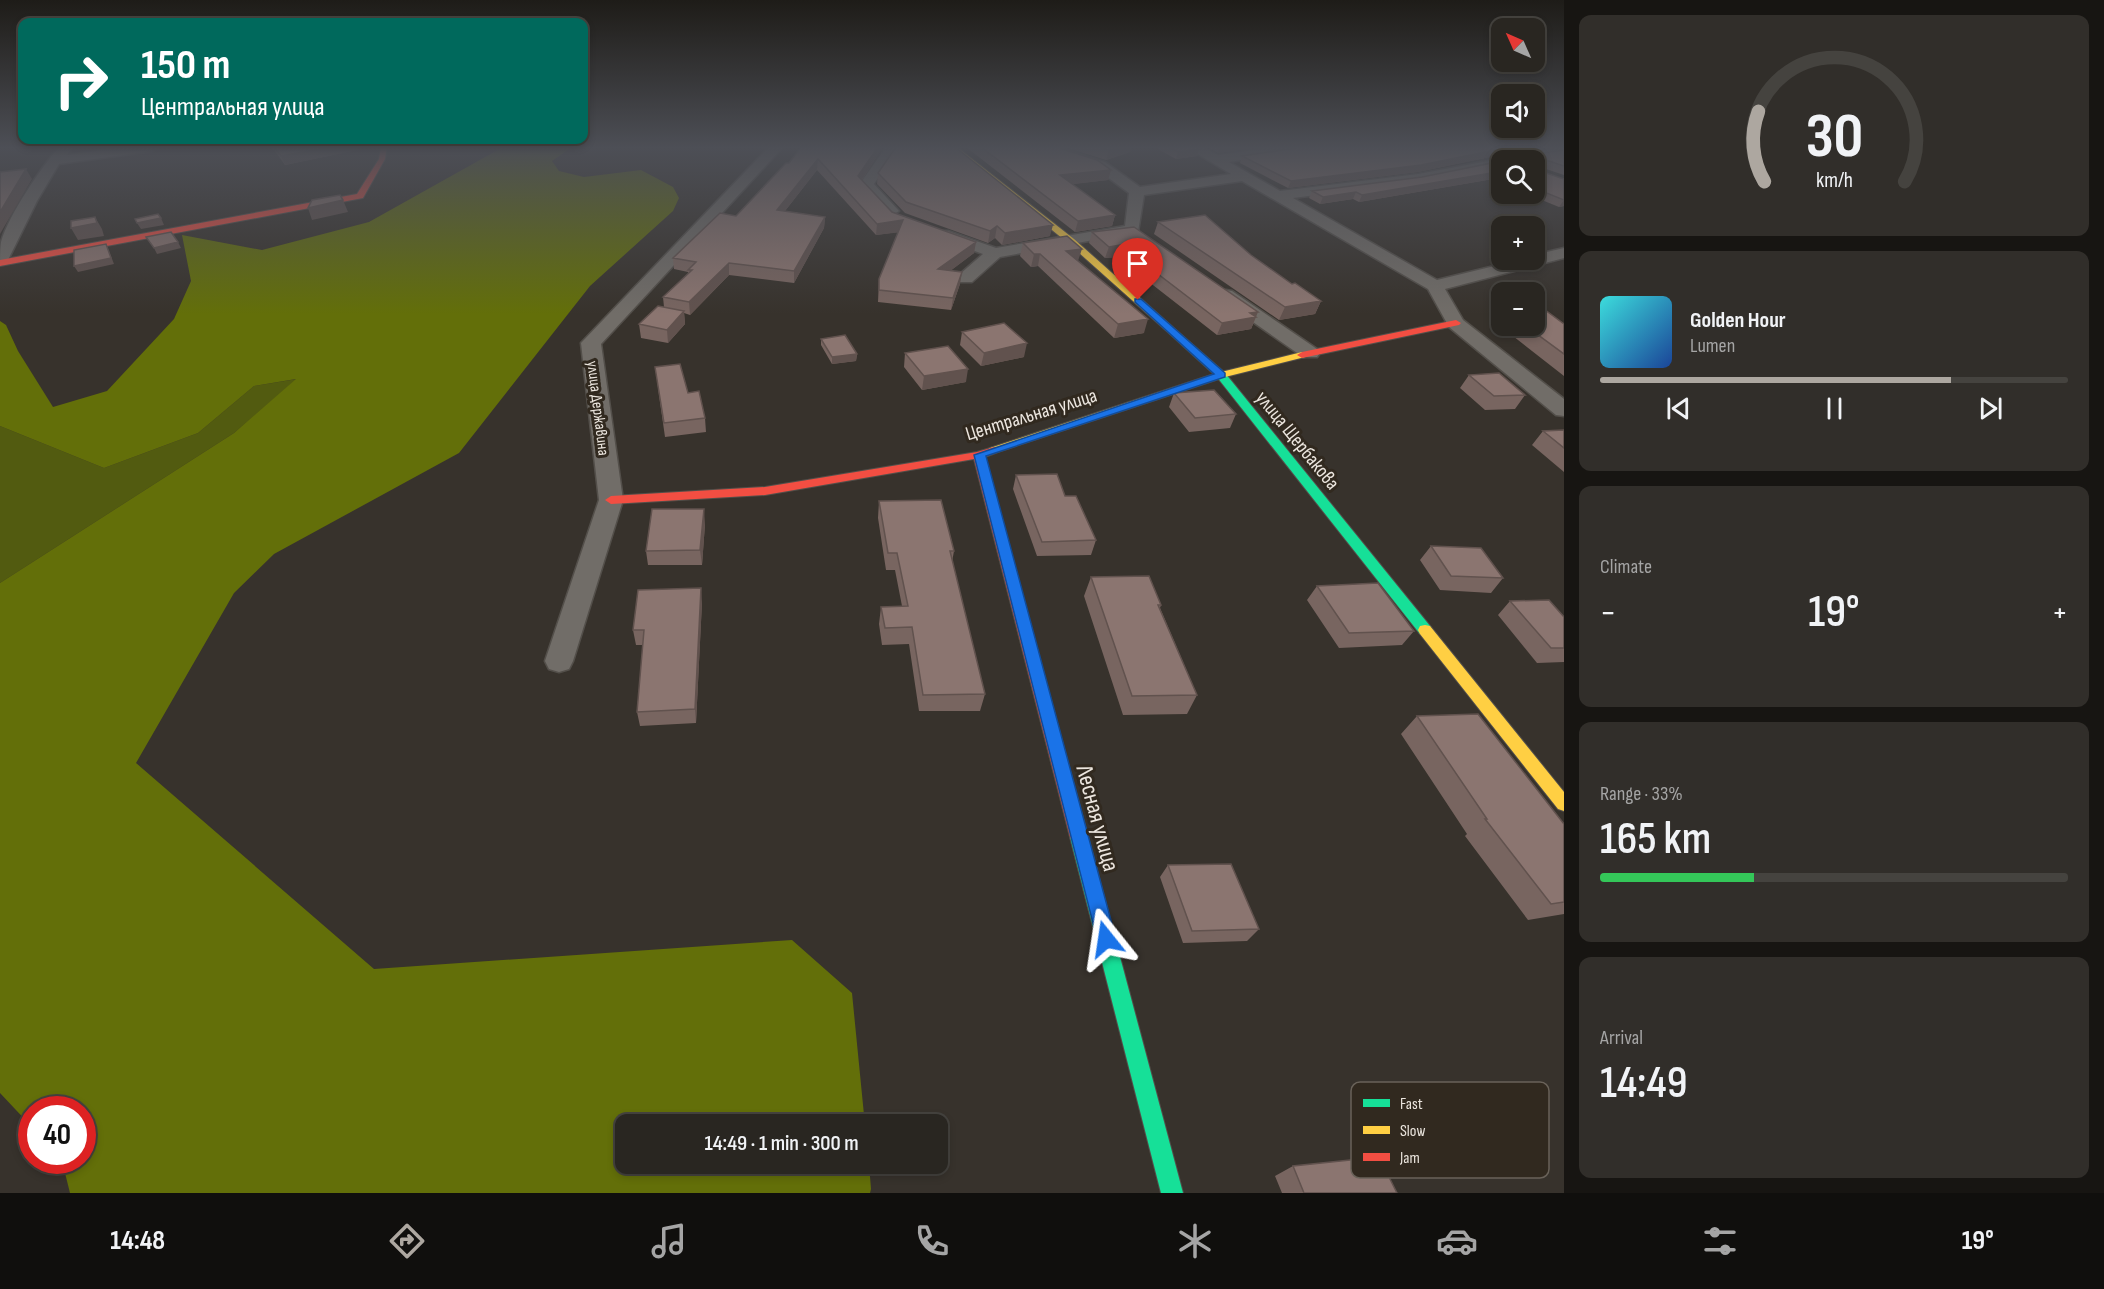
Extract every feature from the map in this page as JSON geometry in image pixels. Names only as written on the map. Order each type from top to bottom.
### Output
[{"type":"street","points":[[0,262],[28,203]]},
{"type":"street","points":[[0,262],[324,203]]},
{"type":"street","name":"улица Державина","points":[[559,661],[611,500],[591,343],[723,203]]},
{"type":"street","points":[[883,203],[898,218],[909,222]]},
{"type":"street","name":"улица Щербакова","points":[[1023,203],[1071,241],[1221,375],[1564,804]]},
{"type":"street","points":[[1132,229],[1136,203]]},
{"type":"street","points":[[1289,203],[1435,285],[1456,323],[1564,410]]},
{"type":"street","points":[[931,230],[995,253],[1132,229],[1150,242]]},
{"type":"street","points":[[966,278],[995,253]]},
{"type":"street","points":[[1435,285],[1564,253]]},
{"type":"street","points":[[1216,288],[1310,353]]},
{"type":"street","name":"Центральная улица","points":[[611,500],[765,491],[979,455],[1221,375],[1310,353],[1456,323]]},
{"type":"street","name":"Лесная улица","points":[[979,455],[1172,1193]]},
{"type":"green space","points":[[404,203],[677,203],[673,211],[590,286],[459,453],[274,554],[234,593],[136,763],[374,969],[792,940],[852,993],[864,1114],[615,1114],[615,1174],[870,1174],[870,1193],[70,1193],[65,1174],[96,1174],[96,1096],[18,1096],[18,1112],[0,1093],[0,583],[234,433],[296,379],[254,386],[198,433],[104,468],[0,426],[0,321],[6,325],[18,351],[53,407],[107,391],[174,319],[191,281],[182,235],[262,250],[369,222]]},
{"type":"green space","points":[[297,379],[234,433],[0,583],[0,426],[104,468],[198,433],[254,386]]},
{"type":"building","points":[[0,203],[6,203],[0,212]]},
{"type":"building","points":[[311,203],[331,203],[308,208]]},
{"type":"building","points":[[749,203],[783,203],[777,210],[825,217],[794,271],[729,263],[689,302],[663,297],[692,270],[688,270],[696,262],[673,258],[720,213],[736,216]]},
{"type":"building","points":[[858,203],[883,203],[892,212],[976,242],[938,269],[962,272],[953,298],[879,290],[879,279],[903,220],[877,224]]},
{"type":"building","points":[[908,203],[1025,203],[1053,225],[1005,233],[997,226],[990,231]]},
{"type":"building","points":[[1054,203],[1098,203],[1115,215],[1078,221]]},
{"type":"building","points":[[158,214],[161,218],[137,223],[135,219]]},
{"type":"building","points":[[1205,215],[1251,255],[1321,301],[1285,307],[1158,222]]},
{"type":"building","points":[[95,217],[97,223],[71,228],[71,221]]},
{"type":"building","points":[[1134,227],[1258,312],[1250,313],[1256,317],[1222,323],[1120,245],[1109,247],[1092,232]]},
{"type":"building","points":[[171,232],[178,242],[154,248],[146,237]]},
{"type":"building","points":[[1067,236],[1082,249],[1066,251],[1148,319],[1118,324],[1040,254],[1034,254],[1023,243]]},
{"type":"building","points":[[106,244],[111,258],[74,266],[74,250]]},
{"type":"building","points":[[658,306],[684,311],[667,330],[639,324]]},
{"type":"building","points":[[1545,310],[1564,324],[1564,354],[1540,336],[1545,336]]},
{"type":"building","points":[[1004,323],[1027,343],[984,353],[962,332]]},
{"type":"building","points":[[845,335],[857,354],[832,357],[821,339]]},
{"type":"building","points":[[948,346],[968,369],[924,376],[905,353]]},
{"type":"building","points":[[680,364],[688,393],[699,391],[705,418],[664,423],[655,367]]},
{"type":"building","points":[[1499,373],[1525,395],[1494,396],[1469,375]]},
{"type":"building","points":[[1214,390],[1236,414],[1195,418],[1174,393]]},
{"type":"building","points":[[1564,430],[1564,448],[1543,431]]},
{"type":"building","points":[[1057,474],[1065,496],[1076,496],[1096,540],[1042,542],[1016,475]]},
{"type":"building","points":[[941,500],[954,551],[950,551],[985,694],[923,695],[912,627],[885,628],[881,607],[908,606],[897,553],[888,553],[879,501]]},
{"type":"building","points":[[652,509],[704,509],[700,550],[646,551]]},
{"type":"building","points":[[1431,546],[1481,548],[1503,578],[1451,576]]},
{"type":"building","points":[[1149,576],[1161,605],[1158,605],[1197,695],[1132,696],[1091,577]]},
{"type":"building","points":[[1378,583],[1414,631],[1349,633],[1317,586]]},
{"type":"building","points":[[701,588],[695,709],[637,712],[644,630],[633,630],[638,590]]},
{"type":"building","points":[[1549,600],[1564,617],[1564,648],[1551,648],[1510,601]]},
{"type":"building","points":[[1478,714],[1564,824],[1564,902],[1551,904],[1485,819],[1487,819],[1417,716]]},
{"type":"building","points":[[1231,864],[1259,929],[1192,931],[1168,865]]},
{"type":"building","points":[[1351,1160],[1351,1178],[1390,1178],[1397,1193],[1304,1193],[1293,1166]]},
{"type":"traffic: fast","points":[[1173,332],[1221,375],[1425,630]]},
{"type":"traffic: fast","points":[[1079,837],[1172,1193]]},
{"type":"traffic: slow","points":[[1023,203],[1071,241],[1173,332]]},
{"type":"traffic: slow","points":[[994,450],[1221,375],[1302,355]]},
{"type":"traffic: slow","points":[[1425,630],[1564,804]]},
{"type":"traffic: jam","points":[[0,263],[324,203]]},
{"type":"traffic: jam","points":[[1302,355],[1456,323]]},
{"type":"traffic: jam","points":[[611,500],[765,491],[979,455],[994,450]]},
{"type":"traffic: jam","points":[[979,455],[1079,837]]},
{"type":"route","points":[[1106,939],[979,455],[1221,375],[1138,300]]}]
